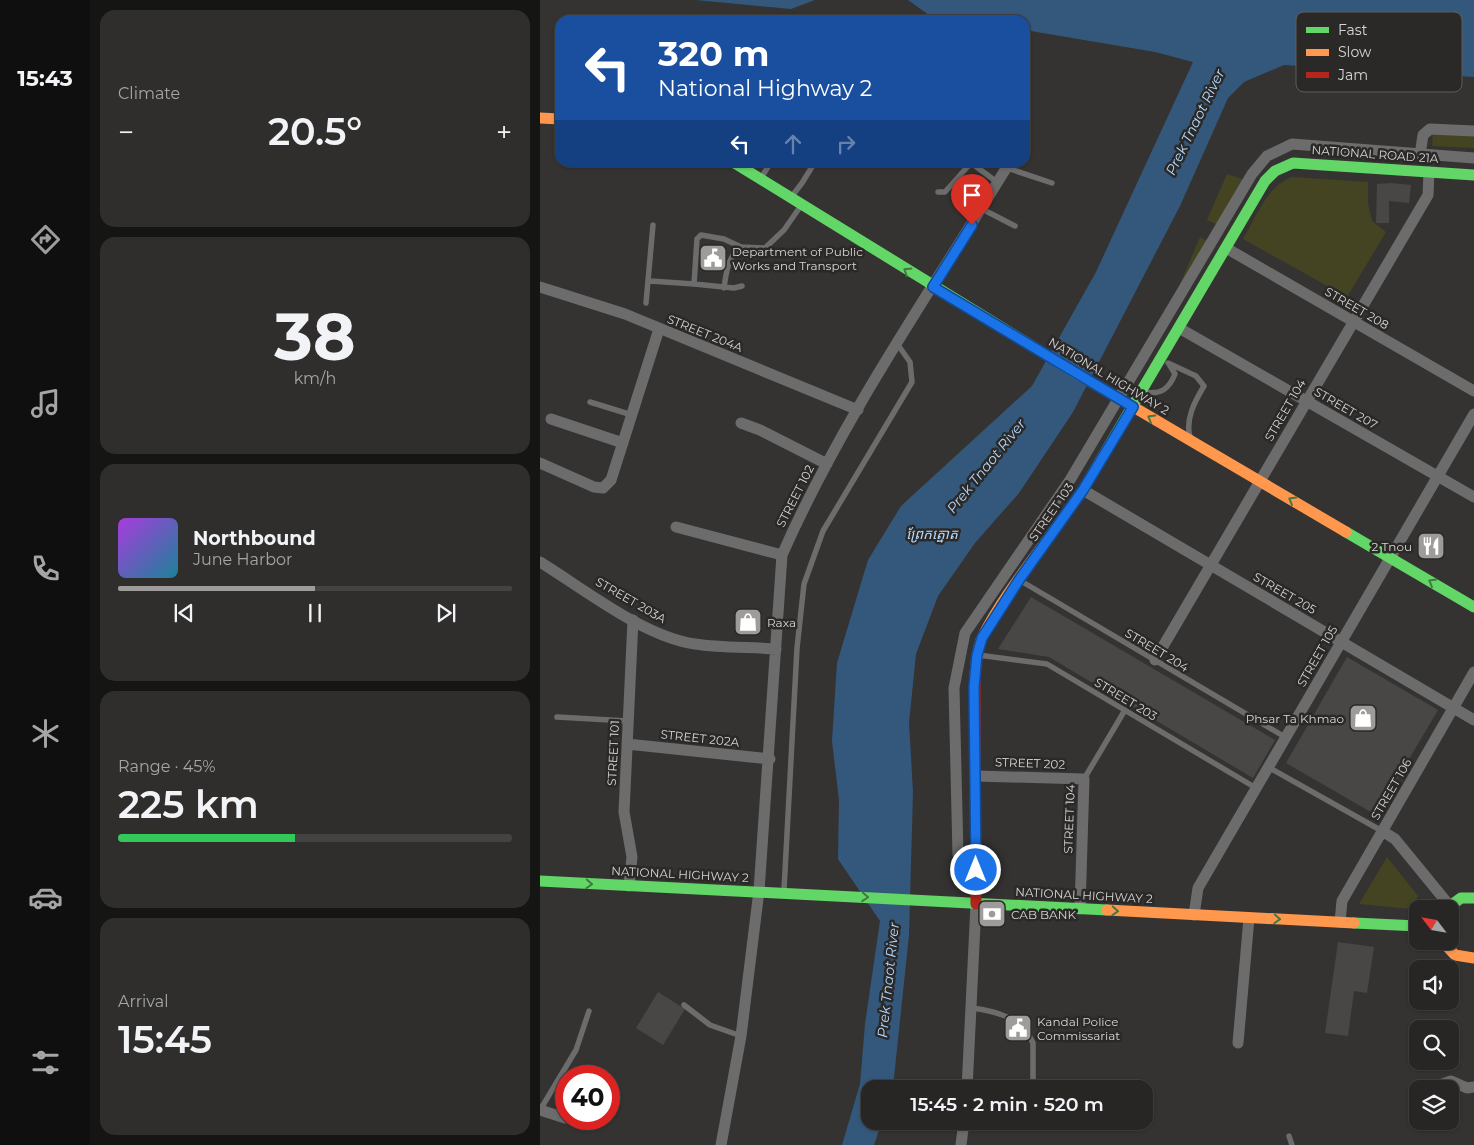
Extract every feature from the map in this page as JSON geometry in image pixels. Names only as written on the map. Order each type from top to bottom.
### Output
[{"type":"main road","points":[[540,118],[555,119]]},
{"type":"main road","name":"NATIONAL ROAD 21A","points":[[1275,171],[1293,163],[1474,175]]},
{"type":"main road","name":"NATIONAL HIGHWAY 2","points":[[740,167],[933,287],[1117,398],[1474,606]]},
{"type":"main road","name":"STREET 103","points":[[976,904],[974,695],[977,655],[982,638],[1019,580],[1083,490],[1142,392],[1165,360],[1179,328],[1265,181],[1275,171]]},
{"type":"main road","name":"NATIONAL HIGHWAY 2","points":[[540,881],[784,892],[976,904],[1409,926]]},
{"type":"main road","points":[[1458,900],[1461,898],[1474,898]]},
{"type":"main road","points":[[1447,950],[1456,956],[1474,958]]},
{"type":"street","points":[[1420,155],[1423,135],[1430,128],[1474,131]]},
{"type":"street","points":[[976,870],[958,855],[954,688],[965,633],[1070,480],[1117,398],[1252,174],[1267,156],[1292,144],[1474,158]]},
{"type":"street","name":"STREET 102","points":[[721,1145],[741,1036],[760,891],[782,555],[801,512],[858,410],[1008,167]]},
{"type":"street","name":"STREET 104","points":[[1155,660],[1352,321],[1428,195],[1429,172]]},
{"type":"street","name":"STREET 208","points":[[1226,248],[1474,391]]},
{"type":"street","name":"STREET 204A","points":[[540,286],[616,311],[858,410]]},
{"type":"street","name":"STREET 207","points":[[1179,328],[1474,498]]},
{"type":"street","points":[[540,463],[594,488],[603,488],[611,480],[659,329]]},
{"type":"street","name":"STREET 105","points":[[1194,915],[1198,888],[1474,414]]},
{"type":"street","points":[[551,420],[623,443]]},
{"type":"street","points":[[741,423],[760,430],[827,464]]},
{"type":"street","name":"STREET 205","points":[[1083,490],[1474,720]]},
{"type":"street","points":[[676,528],[782,555]]},
{"type":"street","name":"STREET 203A","points":[[540,562],[633,620],[668,637],[694,644],[776,649]]},
{"type":"street","name":"STREET 101","points":[[629,886],[632,857],[624,812],[633,620]]},
{"type":"street","name":"STREET 106","points":[[1340,922],[1342,901],[1474,672]]},
{"type":"street","name":"STREET 202A","points":[[627,744],[770,759]]},
{"type":"street","name":"STREET 202","points":[[976,776],[1084,779]]},
{"type":"street","name":"STREET 104","points":[[1080,909],[1084,779]]},
{"type":"street","points":[[1382,831],[1395,839],[1442,900]]},
{"type":"street","points":[[967,1080],[976,904]]},
{"type":"street","points":[[1238,1043],[1249,918]]},
{"type":"street","points":[[1459,1084],[1467,1088],[1474,1086]]},
{"type":"street","points":[[540,1110],[555,1115]]},
{"type":"street","points":[[961,1145],[963,1130]]},
{"type":"lane","points":[[760,180],[768,167]]},
{"type":"lane","points":[[790,198],[812,167]]},
{"type":"lane","points":[[938,192],[945,192],[967,167]]},
{"type":"lane","points":[[976,167],[998,183]]},
{"type":"lane","points":[[1014,167],[1052,183]]},
{"type":"lane","points":[[694,284],[696,246],[701,235],[724,239],[741,247],[766,248],[784,230],[800,205]]},
{"type":"lane","points":[[982,209],[1015,226]]},
{"type":"lane","points":[[646,303],[650,281],[653,225]]},
{"type":"lane","points":[[724,288],[734,252],[741,247]]},
{"type":"lane","points":[[650,281],[724,288],[742,286]]},
{"type":"lane","points":[[784,892],[796,648],[804,584],[823,531],[912,382],[910,362],[898,345]]},
{"type":"lane","points":[[1142,392],[1153,394],[1163,391],[1170,385],[1175,374],[1165,360]]},
{"type":"lane","points":[[1165,360],[1196,376],[1204,386],[1191,410],[1188,430],[1192,441]]},
{"type":"lane","points":[[590,402],[632,415]]},
{"type":"lane","name":"STREET 204","points":[[1019,580],[1286,737]]},
{"type":"lane","name":"STREET 203","points":[[977,655],[1048,664],[1256,788]]},
{"type":"lane","name":"STREET 104","points":[[1084,779],[1124,710]]},
{"type":"lane","points":[[557,717],[628,721]]},
{"type":"lane","points":[[1268,767],[1382,831]]},
{"type":"lane","points":[[684,1005],[710,1025],[741,1036]]},
{"type":"lane","points":[[971,1008],[1004,1013],[1031,1037],[1033,1043],[1033,1080]]},
{"type":"lane","points":[[540,1110],[576,1050],[589,1011]]},
{"type":"lane","points":[[1289,1136],[1292,1145]]},
{"type":"shaded area","points":[[1433,130],[1474,132],[1474,148],[1432,146]]},
{"type":"shaded area","points":[[1227,174],[1244,180],[1218,225],[1207,220]]},
{"type":"shaded area","points":[[1292,177],[1368,182],[1368,204],[1372,221],[1386,232],[1347,297],[1243,239],[1269,195],[1283,181]]},
{"type":"shaded area","points":[[1200,237],[1207,241],[1174,298]]},
{"type":"shaded area","points":[[1387,857],[1418,896],[1416,900],[1409,900],[1409,909],[1359,904]]},
{"type":"water","points":[[696,0],[815,0],[791,9]]},
{"type":"water","name":"ព្រែកត្នោត","points":[[908,0],[1474,0],[1474,77],[1462,76],[1462,12],[1296,12],[1296,66],[1284,65],[1244,82],[1228,98],[1180,206],[1073,412],[1019,493],[975,543],[938,596],[916,654],[909,723],[913,792],[909,935],[894,1080],[861,1080],[861,1130],[879,1130],[874,1145],[842,1145],[860,1084],[865,1024],[880,921],[838,859],[839,800],[832,741],[837,663],[868,560],[901,506],[1032,386],[1096,272],[1193,62],[1155,52],[1030,31],[1030,15],[929,15]]},
{"type":"building","points":[[1377,184],[1411,185],[1409,203],[1389,201],[1389,223],[1376,223]]},
{"type":"building","points":[[1031,597],[1275,740],[1253,778],[1049,657],[998,649]]},
{"type":"building","points":[[1347,657],[1438,710],[1376,815],[1286,763]]},
{"type":"building","name":"CAB BANK","points":[[987,908],[998,909],[998,920],[986,919]]},
{"type":"building","points":[[1338,942],[1374,947],[1367,993],[1354,991],[1348,1036],[1325,1033]]},
{"type":"building","points":[[658,992],[685,1009],[663,1045],[636,1028]]},
{"type":"traffic: fast","points":[[1055,529],[1083,490],[1265,181],[1275,171],[1293,163],[1474,175]]},
{"type":"traffic: fast","points":[[741,167],[1079,375]]},
{"type":"traffic: fast","points":[[1346,532],[1474,607]]},
{"type":"traffic: fast","points":[[540,881],[1107,910]]},
{"type":"traffic: fast","points":[[1458,900],[1461,898],[1474,898]]},
{"type":"traffic: fast","points":[[1354,923],[1409,926]]},
{"type":"traffic: slow","points":[[540,118],[555,119]]},
{"type":"traffic: slow","points":[[1079,375],[1346,532]]},
{"type":"traffic: slow","points":[[975,675],[979,647],[989,624],[1016,582],[1055,529]]},
{"type":"traffic: slow","points":[[1107,910],[1354,923]]},
{"type":"traffic: slow","points":[[1450,950],[1455,955],[1474,958]]},
{"type":"traffic: jam","points":[[975,675],[976,904]]},
{"type":"place","name":"Department of Public Works and Transport","points":[[713,258]]},
{"type":"place","name":"2 Tnou","points":[[1431,546]]},
{"type":"place","name":"Raxa","points":[[748,622]]},
{"type":"place","name":"Phsar Ta Khmao","points":[[1363,718]]},
{"type":"place","name":"CAB BANK","points":[[992,914]]},
{"type":"place","name":"Kandal Police Commissariat","points":[[1018,1028]]},
{"type":"route","points":[[972,225],[933,287],[1133,407],[1083,490],[1019,580],[982,638],[977,655],[974,687],[976,870]]},
{"type":"water label","name":"Prek Tnaot River","points":[[1195,122]]},
{"type":"water label","name":"Prek Tnaot River","points":[[986,466]]},
{"type":"water label","name":"Prek Tnaot River","points":[[888,980]]}]
